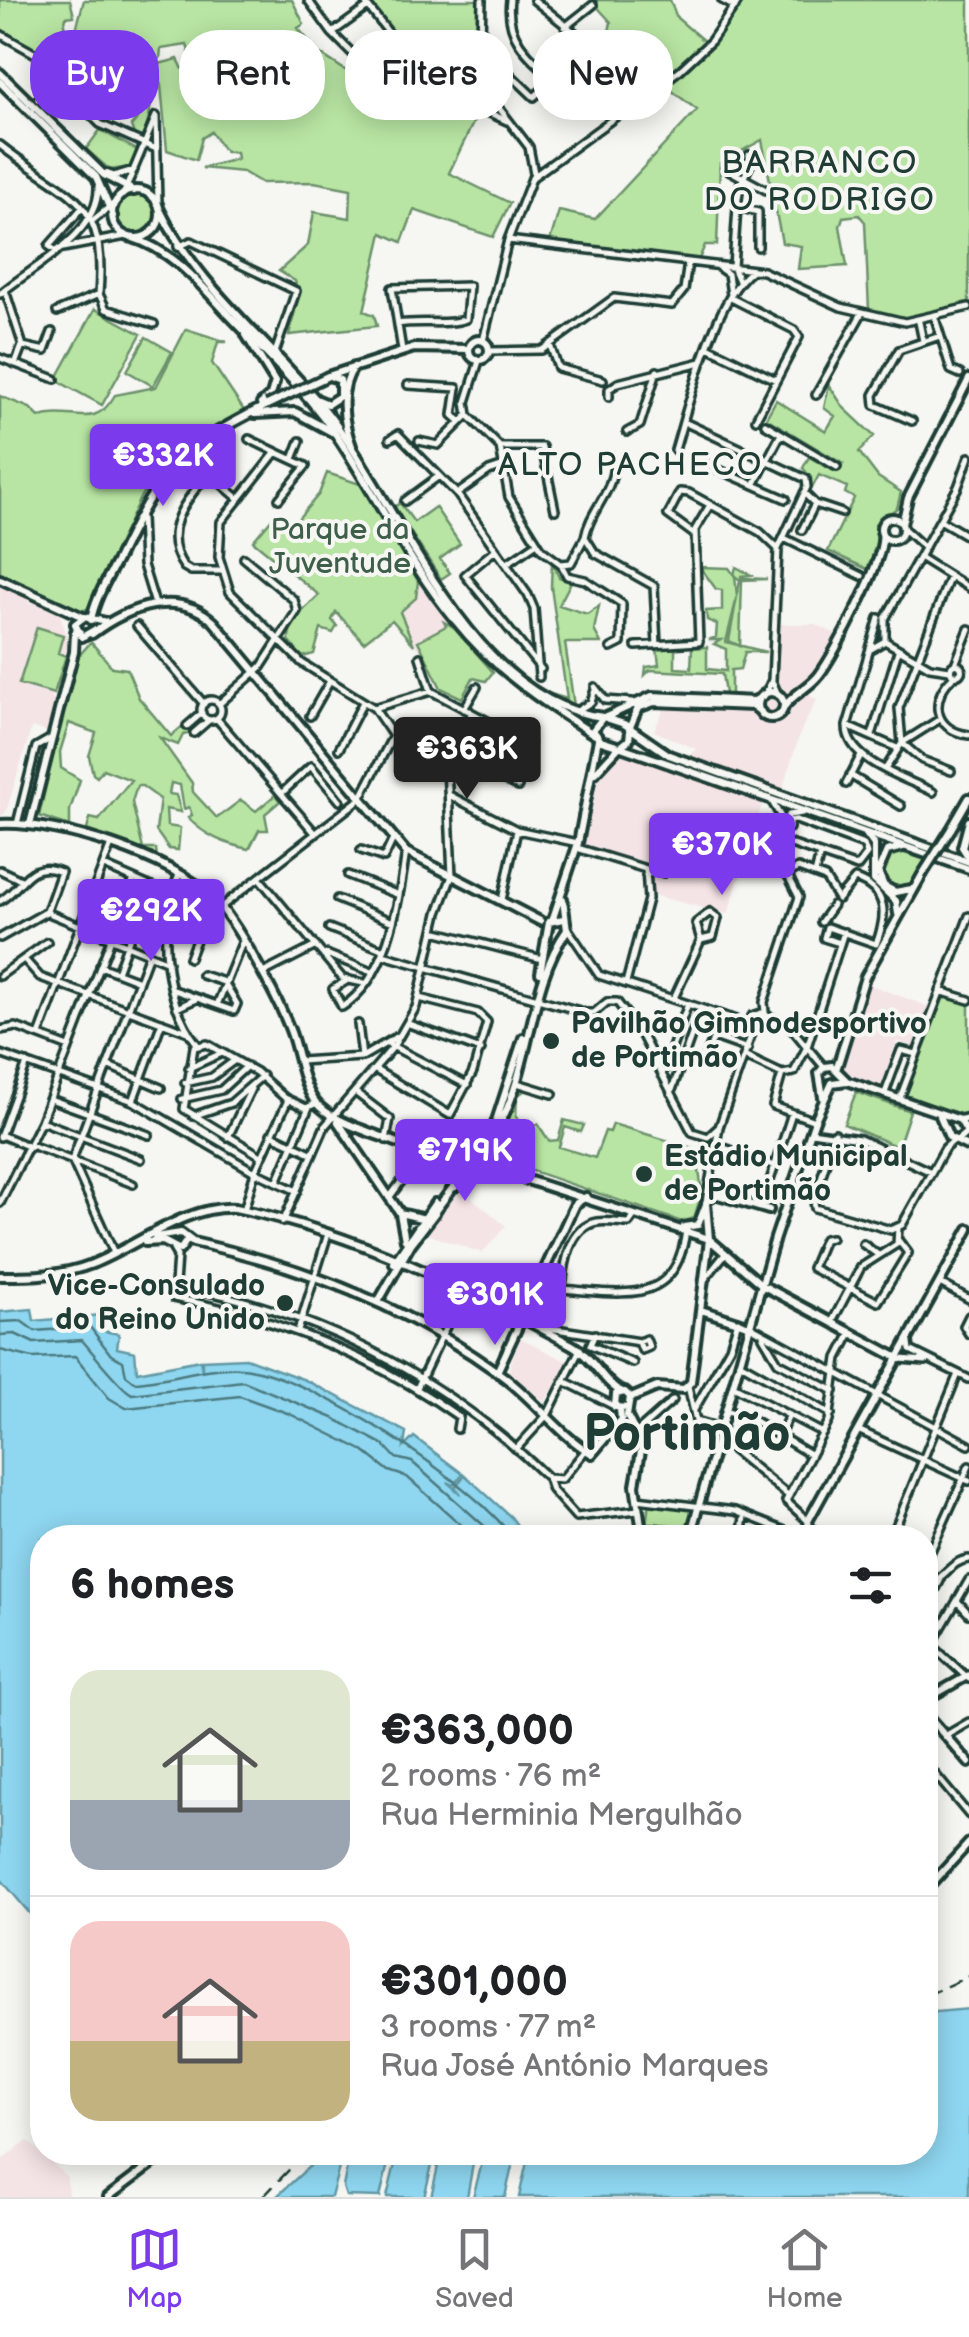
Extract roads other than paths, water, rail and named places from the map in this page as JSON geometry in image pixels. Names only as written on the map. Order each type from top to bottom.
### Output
[{"type":"street","points":[[308,0],[345,46]]},
{"type":"street","points":[[363,0],[386,30]]},
{"type":"street","points":[[480,30],[482,0]]},
{"type":"street","points":[[510,0],[515,40],[533,58]]},
{"type":"street","points":[[534,0],[570,30]]},
{"type":"street","points":[[534,177],[670,79],[711,41],[737,4],[722,0]]},
{"type":"street","points":[[566,27],[593,6]]},
{"type":"street","points":[[332,33],[368,8]]},
{"type":"street","points":[[0,34],[30,52]]},
{"type":"street","points":[[0,73],[122,196]]},
{"type":"street","points":[[513,77],[533,96]]},
{"type":"street","points":[[0,82],[122,196]]},
{"type":"street","points":[[82,208],[49,246],[55,250],[100,238],[128,236],[153,231],[158,206],[156,116],[139,164],[113,216],[128,236],[170,256],[239,325],[338,437],[430,586],[463,631],[515,682],[596,737],[620,747],[924,852]]},
{"type":"street","points":[[96,120],[154,148]]},
{"type":"street","points":[[489,351],[482,341],[508,240],[534,177],[530,148],[507,120]]},
{"type":"street","points":[[0,145],[44,174],[93,218],[100,238],[99,294],[106,309],[154,324]]},
{"type":"street","points":[[739,284],[737,207],[750,165],[749,155]]},
{"type":"street","points":[[93,168],[114,176],[132,172],[139,164]]},
{"type":"street","points":[[93,168],[98,187],[93,218]]},
{"type":"street","points":[[725,168],[766,190]]},
{"type":"street","points":[[15,364],[22,346],[2,292],[122,196],[146,193],[158,206],[178,247],[315,398],[470,629],[520,678],[574,712],[604,717],[669,754],[969,863]]},
{"type":"street","points":[[737,207],[758,212],[758,247]]},
{"type":"street","points":[[178,247],[186,240],[203,245],[296,292],[274,353]]},
{"type":"street","points":[[508,240],[753,270],[862,313],[920,322],[969,308]]},
{"type":"street","points":[[611,648],[623,638],[622,604],[585,580],[567,576],[561,564],[537,543],[509,497],[500,447],[468,415],[466,402],[479,361],[489,351],[532,353],[550,345],[610,299],[676,302],[684,290],[688,262]]},
{"type":"street","points":[[716,266],[730,280]]},
{"type":"street","points":[[731,298],[730,280],[736,269]]},
{"type":"street","points":[[675,450],[708,347],[739,284],[753,270]]},
{"type":"street","points":[[402,350],[391,293],[398,285],[478,287]]},
{"type":"street","points":[[398,324],[466,319],[469,286]]},
{"type":"street","points":[[57,312],[99,294]]},
{"type":"street","points":[[731,298],[797,333],[756,419]]},
{"type":"street","points":[[816,395],[862,313]]},
{"type":"street","points":[[934,318],[951,370],[960,374]]},
{"type":"street","points":[[920,322],[923,341]]},
{"type":"street","points":[[239,325],[275,382],[266,400],[244,416]]},
{"type":"street","points":[[22,346],[45,351],[52,332]]},
{"type":"street","points":[[912,421],[889,413],[873,400],[896,354],[940,336]]},
{"type":"street","points":[[468,350],[474,341],[482,341]]},
{"type":"street","points":[[550,345],[558,368],[604,380]]},
{"type":"street","points":[[708,347],[776,380]]},
{"type":"street","points":[[75,628],[88,619],[159,479],[184,452],[244,416],[362,362],[402,350],[468,350],[479,361]]},
{"type":"street","points":[[0,358],[56,379]]},
{"type":"street","points":[[357,456],[346,428],[345,392],[350,370],[362,362]]},
{"type":"street","points":[[610,397],[611,386],[702,362]]},
{"type":"street","points":[[627,432],[640,425],[657,372]]},
{"type":"street","points":[[315,398],[328,404],[340,396],[340,380],[328,376]]},
{"type":"street","points":[[592,779],[607,756],[628,740],[638,708],[648,702],[753,706],[775,718],[807,687],[826,663],[880,554],[903,526],[908,498],[969,379]]},
{"type":"street","points":[[408,385],[457,388],[453,415],[461,422]]},
{"type":"street","points":[[244,416],[295,412],[314,419],[338,437]]},
{"type":"street","points":[[420,441],[438,445],[468,415]]},
{"type":"street","points":[[684,422],[803,476],[808,483],[778,549],[772,680],[761,712]]},
{"type":"street","points":[[765,424],[837,466]]},
{"type":"street","points":[[390,439],[398,434],[458,494],[506,564],[534,609],[539,678]]},
{"type":"street","points":[[754,485],[781,434]]},
{"type":"street","points":[[248,439],[306,466],[280,499]]},
{"type":"street","points":[[293,459],[300,441]]},
{"type":"street","points":[[500,447],[542,448],[555,510]]},
{"type":"street","points":[[184,452],[206,476],[238,498]]},
{"type":"street","points":[[276,452],[218,528],[222,571],[230,592],[302,663],[374,708],[393,736],[450,764]]},
{"type":"street","points":[[884,641],[886,620],[969,457]]},
{"type":"street","points":[[696,460],[786,499]]},
{"type":"street","points":[[571,563],[610,489],[614,465]]},
{"type":"street","points":[[458,494],[489,471],[502,467]]},
{"type":"street","points":[[206,476],[175,522],[177,555],[191,571],[222,571]]},
{"type":"street","points":[[405,501],[439,476]]},
{"type":"street","points":[[695,535],[672,522],[669,511],[680,492],[760,532],[778,549]]},
{"type":"street","points":[[804,494],[815,504],[842,513]]},
{"type":"street","points":[[880,554],[886,520],[908,498]]},
{"type":"street","points":[[636,646],[698,642],[695,535],[710,504]]},
{"type":"street","points":[[802,530],[815,504]]},
{"type":"street","points":[[142,509],[140,550],[155,604]]},
{"type":"street","points":[[886,520],[895,518],[910,538],[925,548]]},
{"type":"street","points":[[940,520],[969,537]]},
{"type":"street","points":[[882,533],[896,539],[910,538]]},
{"type":"street","points":[[586,536],[595,553],[652,583],[657,644]]},
{"type":"street","points":[[783,537],[862,576]]},
{"type":"street","points":[[506,564],[537,543]]},
{"type":"street","points":[[495,550],[468,568],[465,575],[541,669]]},
{"type":"street","points":[[561,564],[595,553]]},
{"type":"street","points":[[920,557],[969,588]]},
{"type":"street","points":[[194,733],[213,719],[219,704],[254,674],[280,639],[297,605],[244,558]]},
{"type":"street","points":[[899,746],[899,708],[950,576]]},
{"type":"street","points":[[0,579],[88,619],[107,622]]},
{"type":"street","points":[[74,652],[107,622],[155,604],[186,604],[206,614],[406,852],[540,921],[560,937],[575,937]]},
{"type":"street","points":[[30,824],[74,652],[75,628],[68,610]]},
{"type":"street","points":[[879,618],[847,726],[848,740],[861,755],[932,792]]},
{"type":"street","points":[[88,619],[90,635]]},
{"type":"street","points":[[137,626],[204,704],[219,704]]},
{"type":"street","points":[[75,628],[90,635]]},
{"type":"street","points":[[969,630],[955,670],[936,699],[940,720],[954,732],[969,735]]},
{"type":"street","points":[[869,651],[884,641]]},
{"type":"street","points":[[884,641],[917,661],[969,674]]},
{"type":"street","points":[[872,735],[898,651]]},
{"type":"street","points":[[420,657],[431,692]]},
{"type":"street","points":[[772,680],[784,707]]},
{"type":"street","points":[[310,716],[330,681]]},
{"type":"street","points":[[284,1222],[314,1154],[335,1119],[408,1024],[419,998],[434,931],[452,876],[450,764],[472,722],[467,710],[477,687]]},
{"type":"street","points":[[574,712],[591,702],[595,687],[605,700],[632,702]]},
{"type":"street","points":[[480,1158],[504,1112],[514,1082],[536,998],[548,930],[563,899],[578,845],[592,779],[594,726],[632,702],[652,696],[754,701],[764,695],[807,687]]},
{"type":"street","points":[[374,708],[431,692],[529,742]]},
{"type":"street","points":[[340,749],[363,702]]},
{"type":"street","points":[[187,726],[202,713],[204,704]]},
{"type":"street","points":[[202,713],[213,719],[282,792],[316,834]]},
{"type":"street","points":[[886,768],[899,746],[940,720]]},
{"type":"street","points":[[847,726],[951,771]]},
{"type":"street","points":[[221,907],[360,799],[393,736]]},
{"type":"street","points":[[17,824],[36,747],[50,738]]},
{"type":"street","points":[[607,756],[635,750]]},
{"type":"street","points":[[846,784],[861,755]]},
{"type":"street","points":[[450,764],[462,757],[518,787]]},
{"type":"street","points":[[282,792],[311,766],[340,801]]},
{"type":"street","points":[[850,775],[901,806]]},
{"type":"street","points":[[449,796],[516,830],[641,866],[646,875],[648,899],[626,984]]},
{"type":"street","points":[[765,796],[778,809],[785,827]]},
{"type":"street","points":[[693,1525],[775,1238],[814,1121],[834,1082],[837,1056],[865,977],[969,798]]},
{"type":"street","points":[[720,1428],[696,1420],[690,1382],[709,1239],[709,1179],[719,1127],[750,1045],[754,1013],[764,1002],[800,897],[787,875],[782,840],[785,827],[794,813],[818,814]]},
{"type":"street","points":[[782,840],[856,867],[868,851],[864,845],[796,820],[785,827]]},
{"type":"street","points":[[969,821],[962,847],[969,863]]},
{"type":"street","points":[[0,824],[30,824],[110,847],[179,875],[221,907],[289,1027],[312,1106],[277,1182]]},
{"type":"street","points":[[857,828],[872,841],[874,880],[896,901],[898,917]]},
{"type":"street","points":[[504,904],[504,880],[516,830]]},
{"type":"street","points":[[361,850],[384,858],[394,838]]},
{"type":"street","points":[[38,1036],[110,847]]},
{"type":"street","points":[[916,884],[905,893],[895,892],[881,882],[878,863],[887,851],[897,847],[969,863]]},
{"type":"street","points":[[364,983],[346,981],[333,990],[342,1007],[356,998],[383,952],[393,922],[406,852]]},
{"type":"street","points":[[815,874],[820,854]]},
{"type":"street","points":[[103,866],[170,895]]},
{"type":"street","points":[[787,875],[798,868],[827,880],[835,902]]},
{"type":"street","points":[[0,870],[21,880]]},
{"type":"street","points":[[0,901],[33,870],[61,872],[46,912],[0,938]]},
{"type":"street","points":[[646,875],[655,870],[664,873]]},
{"type":"street","points":[[179,875],[168,910],[168,962],[178,1008],[197,1044]]},
{"type":"street","points":[[348,875],[399,895]]},
{"type":"street","points":[[1,1200],[41,1122],[134,878]]},
{"type":"street","points":[[259,878],[346,981]]},
{"type":"street","points":[[821,922],[854,879],[866,883],[886,907],[876,944],[827,928],[824,938],[840,943]]},
{"type":"street","points":[[487,892],[495,891],[504,880]]},
{"type":"street","points":[[118,972],[150,886]]},
{"type":"street","points":[[337,899],[393,922]]},
{"type":"street","points":[[563,899],[567,928],[599,975],[753,1026],[789,1025]]},
{"type":"street","points":[[825,900],[835,902]]},
{"type":"street","points":[[168,910],[194,922],[199,932],[189,958]]},
{"type":"street","points":[[46,912],[168,962]]},
{"type":"street","points":[[674,999],[701,940],[696,923],[710,912],[718,918],[719,928],[713,937],[701,940]]},
{"type":"street","points":[[900,1098],[969,916]]},
{"type":"street","points":[[540,921],[563,919]]},
{"type":"street","points":[[329,928],[426,967],[590,1014],[607,1002],[617,1002],[632,1019],[692,1132],[708,1137],[719,1127]]},
{"type":"street","points":[[536,998],[567,928]]},
{"type":"street","points":[[434,931],[544,960]]},
{"type":"street","points":[[746,1056],[782,1074],[794,1072],[807,1047],[844,932]]},
{"type":"street","points":[[0,976],[47,942]]},
{"type":"street","points":[[216,1005],[242,943]]},
{"type":"street","points":[[316,946],[372,972]]},
{"type":"street","points":[[261,975],[316,946]]},
{"type":"street","points":[[115,1254],[72,1160],[149,954]]},
{"type":"street","points":[[24,958],[34,973],[60,985],[188,1032]]},
{"type":"street","points":[[100,966],[138,981]]},
{"type":"street","points":[[174,990],[234,1011],[237,1004],[224,982],[202,975]]},
{"type":"street","points":[[940,992],[969,1000]]},
{"type":"street","points":[[374,1069],[450,1116],[481,1050],[487,1031],[484,1017],[419,998]]},
{"type":"street","points":[[178,1008],[196,999]]},
{"type":"street","points":[[750,1045],[766,1027],[764,1002]]},
{"type":"street","points":[[662,1074],[688,1004]]},
{"type":"street","points":[[671,1093],[702,1008]]},
{"type":"street","points":[[728,1018],[766,1014],[789,1025],[825,1067],[848,1081],[963,1119]]},
{"type":"street","points":[[134,1101],[162,1022]]},
{"type":"street","points":[[358,1024],[362,1056]]},
{"type":"street","points":[[408,1024],[481,1050]]},
{"type":"street","points":[[0,1030],[16,1027],[69,1047]]},
{"type":"street","points":[[706,1057],[714,1037],[750,1045]]},
{"type":"street","points":[[197,1044],[207,1044],[246,1066],[288,1100],[312,1106],[363,1132],[427,1154],[459,1173]]},
{"type":"street","points":[[197,1044],[188,1068],[182,1107],[261,1156]]},
{"type":"street","points":[[300,1061],[362,1056],[390,1045],[467,1085]]},
{"type":"street","points":[[885,1093],[902,1050],[916,1054]]},
{"type":"street","points":[[188,1068],[222,1052]]},
{"type":"street","points":[[0,1054],[134,1101],[255,1172],[297,1191]]},
{"type":"street","points":[[823,1098],[819,1073],[837,1056]]},
{"type":"street","points":[[185,1083],[212,1077],[236,1060]]},
{"type":"street","points":[[27,1063],[0,1136],[133,1184]]},
{"type":"street","points":[[107,1066],[162,1088]]},
{"type":"street","points":[[182,1099],[220,1090],[246,1066]]},
{"type":"street","points":[[772,1106],[782,1074]]},
{"type":"street","points":[[193,1116],[231,1103],[262,1076]]},
{"type":"street","points":[[822,1082],[848,1081]]},
{"type":"street","points":[[514,1082],[552,1094]]},
{"type":"street","points":[[514,1082],[489,1156],[528,1177]]},
{"type":"street","points":[[400,1258],[405,1242],[490,1134],[514,1082]]},
{"type":"street","points":[[228,1136],[252,1086]]},
{"type":"street","points":[[355,1092],[390,1119],[386,1140]]},
{"type":"street","points":[[50,1099],[149,1136]]},
{"type":"street","points":[[244,1210],[261,1156],[288,1100]]},
{"type":"street","points":[[765,1104],[814,1121]]},
{"type":"street","points":[[931,1110],[956,1140],[969,1147]]},
{"type":"street","points":[[765,1209],[792,1113]]},
{"type":"street","points":[[335,1119],[400,1213],[405,1242]]},
{"type":"street","points":[[832,1238],[824,1239],[812,1268],[882,1302],[908,1253],[898,1240],[898,1228],[945,1148],[947,1131],[963,1119]]},
{"type":"street","points":[[945,1148],[966,1132],[963,1119]]},
{"type":"street","points":[[41,1122],[141,1159]]},
{"type":"street","points":[[352,1145],[356,1135],[363,1132]]},
{"type":"street","points":[[811,1132],[860,1139],[932,1172]]},
{"type":"street","points":[[835,1133],[815,1208],[883,1229],[898,1228]]},
{"type":"street","points":[[272,1134],[314,1154]]},
{"type":"street","points":[[376,1301],[400,1258],[459,1173],[480,1158],[494,1135]]},
{"type":"street","points":[[715,1144],[774,1166]]},
{"type":"street","points":[[480,1158],[491,1167]]},
{"type":"street","points":[[480,1158],[516,1171]]},
{"type":"street","points":[[388,1198],[418,1159]]},
{"type":"street","points":[[400,1213],[422,1220],[434,1214],[459,1173],[476,1165],[528,1177],[709,1239],[762,1285],[900,1359],[934,1362]]},
{"type":"street","points":[[709,1179],[714,1190],[724,1196],[778,1216],[775,1238]]},
{"type":"street","points":[[765,1209],[784,1204],[793,1188]]},
{"type":"street","points":[[566,1190],[572,1202],[571,1212]]},
{"type":"street","points":[[671,1224],[698,1225],[711,1196],[724,1196]]},
{"type":"street","points":[[497,1372],[571,1212],[579,1199],[586,1197]]},
{"type":"street","points":[[0,1276],[70,1272],[184,1220],[218,1208],[244,1210],[400,1258],[580,1349],[631,1398]]},
{"type":"street","points":[[562,1289],[565,1259],[584,1229],[600,1221],[629,1222],[635,1212]]},
{"type":"street","points":[[184,1220],[173,1241],[174,1298],[298,1332],[416,1389],[459,1417],[457,1429]]},
{"type":"street","points":[[851,1333],[836,1373],[831,1414],[786,1504],[808,1524],[940,1283],[965,1246],[969,1229]]},
{"type":"street","points":[[538,1284],[635,1296],[664,1281],[682,1257],[686,1230]]},
{"type":"street","points":[[298,1332],[327,1236]]},
{"type":"street","points":[[130,1246],[187,1238],[315,1275],[376,1301],[442,1335],[497,1372],[589,1452]]},
{"type":"street","points":[[144,1240],[173,1241],[184,1249],[187,1238]]},
{"type":"street","points":[[865,1263],[898,1240]]},
{"type":"street","points":[[862,1244],[877,1254]]},
{"type":"street","points":[[832,1322],[865,1263],[868,1250]]},
{"type":"street","points":[[705,1280],[726,1252]]},
{"type":"street","points":[[743,1266],[762,1268],[770,1254]]},
{"type":"street","points":[[940,1283],[969,1299]]},
{"type":"street","points":[[176,1285],[222,1294],[301,1318],[422,1376],[515,1446],[548,1478],[552,1490],[576,1517],[638,1510]]},
{"type":"street","points":[[416,1389],[463,1291]]},
{"type":"street","points":[[700,1310],[750,1326],[969,1445]]},
{"type":"street","points":[[969,1316],[964,1326],[969,1334]]},
{"type":"street","points":[[694,1410],[730,1347],[738,1321]]},
{"type":"street","points":[[540,1327],[639,1342]]},
{"type":"street","points":[[595,1334],[590,1346],[633,1363]]},
{"type":"street","points":[[760,1334],[778,1362],[834,1391]]},
{"type":"street","points":[[909,1342],[910,1350],[969,1379]]},
{"type":"street","points":[[515,1446],[548,1414],[580,1349]]},
{"type":"street","points":[[900,1359],[922,1356]]},
{"type":"street","points":[[739,1362],[831,1414]]},
{"type":"street","points":[[895,1525],[958,1374]]},
{"type":"street","points":[[564,1381],[621,1408]]},
{"type":"street","points":[[548,1478],[562,1479],[621,1419],[621,1408],[631,1398],[657,1387],[690,1382]]},
{"type":"street","points":[[732,1386],[823,1433]]},
{"type":"street","points":[[621,1391],[614,1396],[642,1445],[637,1500],[640,1525]]},
{"type":"street","points":[[637,1432],[673,1400]]},
{"type":"street","points":[[725,1412],[745,1415],[811,1455]]},
{"type":"street","points":[[779,1436],[790,1415]]},
{"type":"street","points":[[860,1431],[966,1479]]},
{"type":"street","points":[[718,1438],[789,1496]]},
{"type":"street","points":[[938,1537],[969,1466]]},
{"type":"street","points":[[637,1500],[699,1504],[776,1525]]},
{"type":"street","points":[[743,1525],[744,1517]]},
{"type":"street","points":[[938,1585],[959,1560],[969,1558]]},
{"type":"street","points":[[938,1580],[942,1578]]},
{"type":"street","points":[[938,1634],[969,1580]]},
{"type":"street","points":[[958,1602],[969,1614]]},
{"type":"street","points":[[938,1650],[968,1677],[938,1693]]},
{"type":"street","points":[[945,1736],[969,1722]]},
{"type":"street","points":[[938,1728],[969,1764]]},
{"type":"street","points":[[938,1778],[969,1815]]},
{"type":"street","points":[[938,1877],[969,1842]]},
{"type":"street","points":[[108,2197],[151,2165]]},
{"type":"water","points":[[32,1309],[34,1321],[101,1315],[103,1331],[119,1334],[117,1348],[135,1352],[137,1372],[200,1360],[202,1370],[202,1360],[246,1358],[305,1380],[406,1432],[404,1447],[414,1437],[463,1474],[453,1485],[447,1482],[461,1494],[455,1487],[465,1475],[517,1525],[30,1525],[30,1914],[0,1878],[0,1312]]},
{"type":"water","points":[[969,2009],[969,2197],[519,2197],[526,2165],[938,2165],[938,2012]]},
{"type":"water","points":[[311,2165],[340,2165],[331,2197],[276,2197]]},
{"type":"water","points":[[347,2165],[388,2165],[380,2197],[346,2196],[343,2187]]},
{"type":"water","points":[[395,2165],[432,2165],[424,2197],[387,2197]]},
{"type":"water","points":[[438,2165],[473,2165],[467,2197],[431,2197]]},
{"type":"water","points":[[482,2165],[512,2165],[505,2197],[473,2197]]},
{"type":"railway","points":[[938,1990],[969,1976]]},
{"type":"railway","points":[[263,2197],[294,2165]]},
{"type":"place","name":"Pavilhão Gimnodesportivo de Portimão","points":[[551,1041]]},
{"type":"place","name":"Estádio Municipal de Portimão","points":[[644,1174]]},
{"type":"place","name":"Vice-Consulado do Reino Unido","points":[[285,1303]]},
{"type":"district","name":"BARRANCO DO RODRIGO","points":[[820,182]]},
{"type":"district","name":"ALTO PACHECO","points":[[631,465]]},
{"type":"district","name":"Portimão","points":[[687,1435]]},
{"type":"park label","name":"Parque da Juventude","points":[[340,547]]}]
